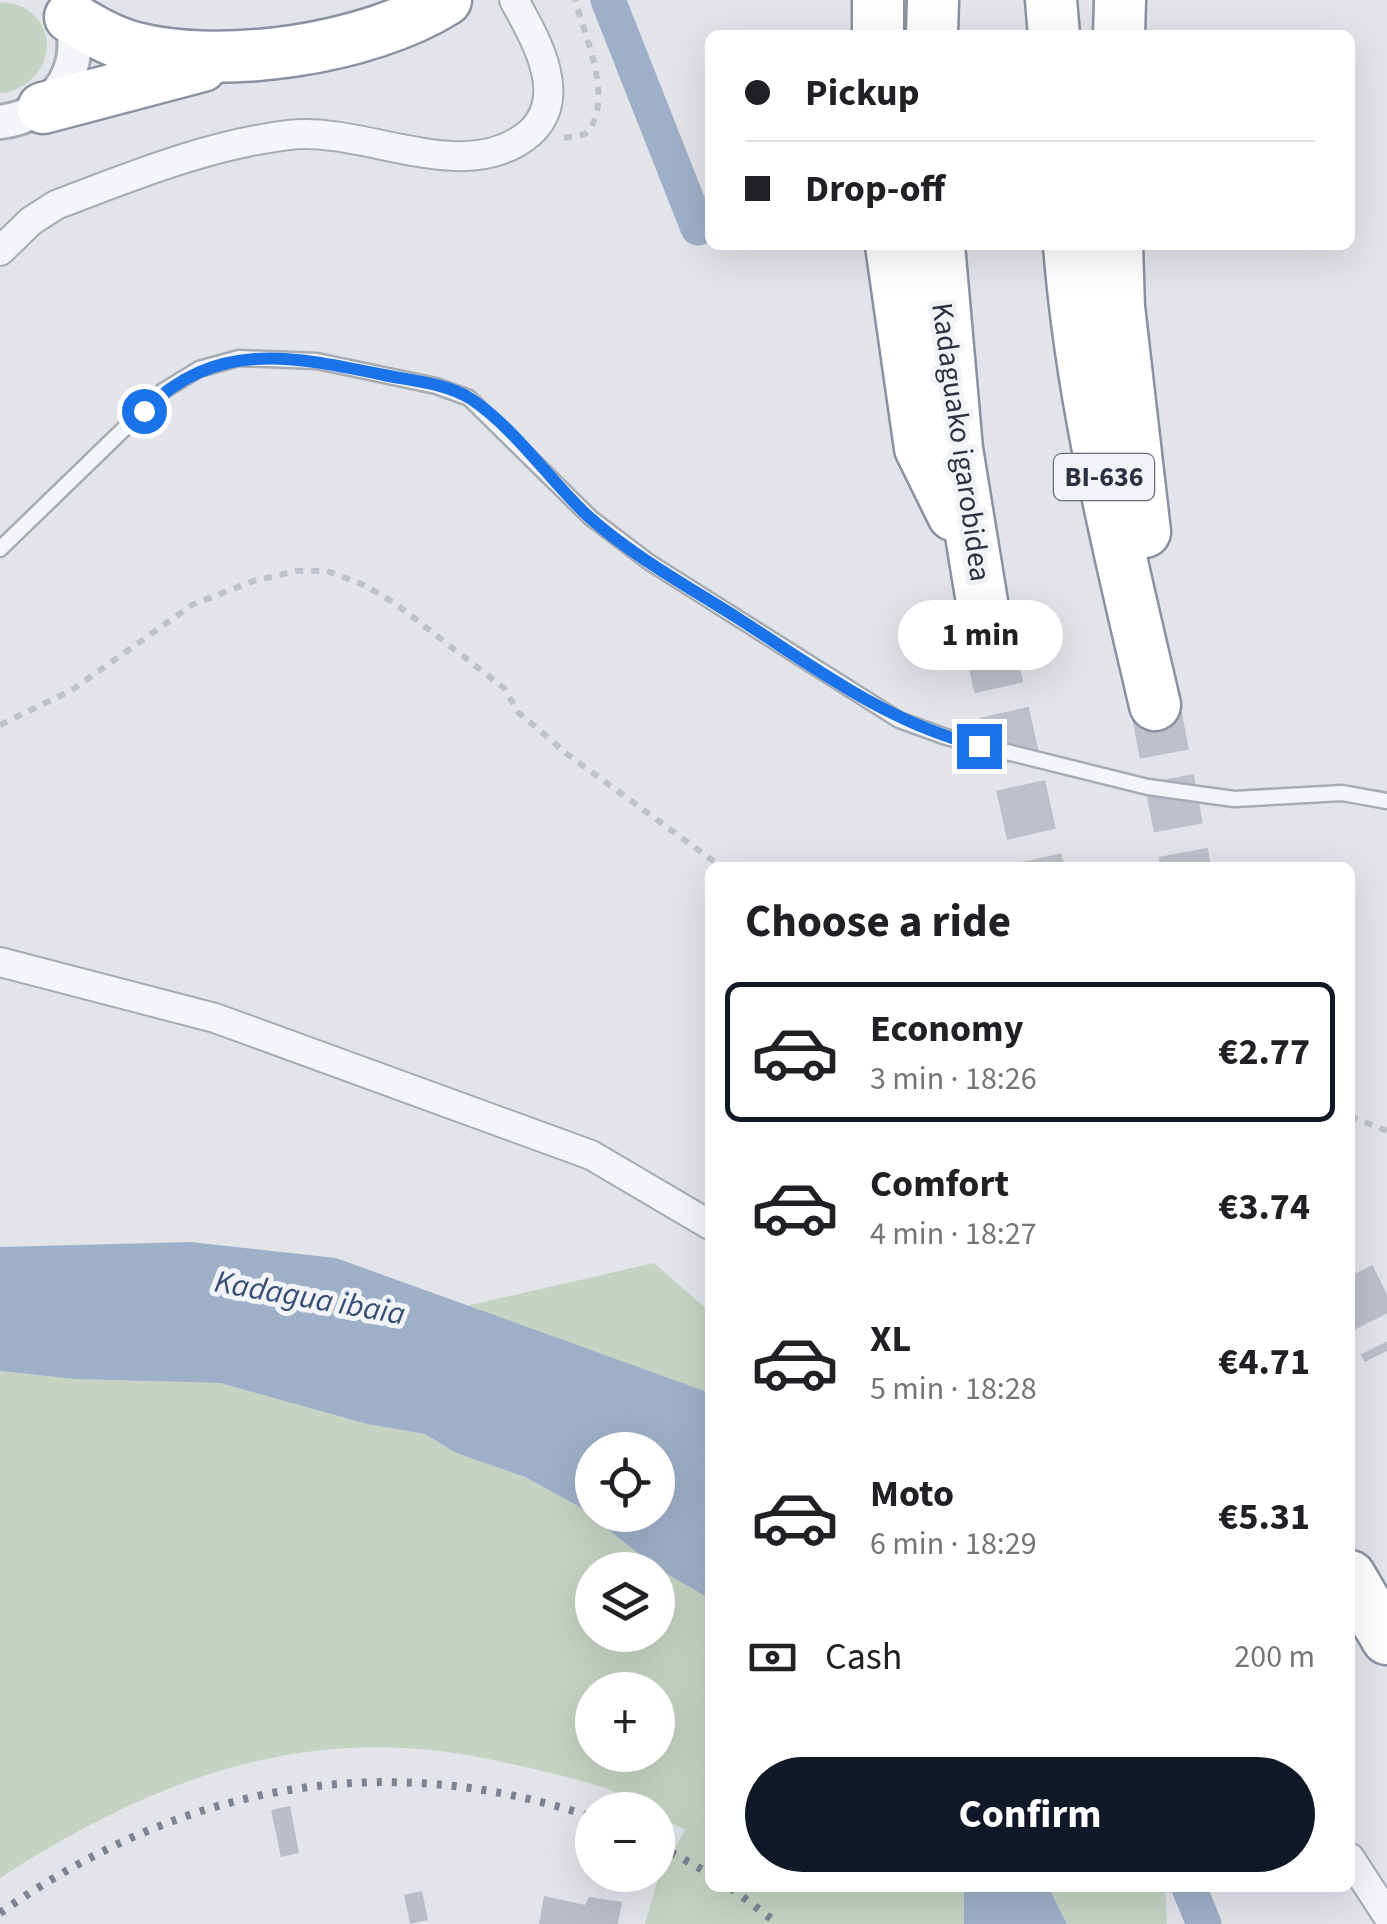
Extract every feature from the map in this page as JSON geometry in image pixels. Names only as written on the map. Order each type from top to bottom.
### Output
[{"type":"highway","points":[[15,119],[244,55],[335,42],[391,26],[446,0]]},
{"type":"highway","points":[[878,0],[878,30]]},
{"type":"highway","points":[[932,0],[932,30]]},
{"type":"highway","points":[[1052,0],[1054,30]]},
{"type":"highway","points":[[1119,30],[1120,0]]},
{"type":"highway","points":[[65,8],[133,47],[244,55]]},
{"type":"highway","points":[[891,250],[920,448],[978,568]]},
{"type":"highway","name":"Kadaguako igarobidea","points":[[939,250],[957,449],[988,640]]},
{"type":"highway","name":"BI-636","points":[[1070,250],[1074,316],[1089,402],[1154,706]]},
{"type":"highway","points":[[1117,250],[1119,308],[1146,536],[1138,632]]},
{"type":"highway","points":[[1355,1585],[1387,1639]]},
{"type":"street","points":[[0,251],[31,221],[56,205],[258,141],[319,133],[468,158],[511,146],[536,127],[548,102],[548,78],[514,0]]},
{"type":"street","points":[[15,119],[70,72],[75,40],[65,8]]},
{"type":"street","points":[[0,962],[215,1018],[591,1155],[705,1222]]},
{"type":"street","points":[[1355,1866],[1387,1916]]},
{"type":"lane","points":[[0,549],[163,392],[199,369],[240,358],[317,361],[436,386],[469,398],[591,518],[649,562],[899,720],[946,738],[1148,787],[1234,799],[1342,793],[1387,801]]},
{"type":"path","points":[[536,127],[565,139],[576,138],[586,134],[598,117],[598,96],[576,0]]},
{"type":"path","points":[[0,726],[72,690],[192,606],[253,581],[296,570],[327,572],[364,585],[396,604],[504,688],[518,712],[567,754],[715,862]]},
{"type":"path","points":[[1355,1118],[1387,1131]]},
{"type":"green space","points":[[0,2],[20,6],[34,15],[47,43],[45,59],[37,73],[24,85],[5,93],[0,93]]},
{"type":"green space","points":[[654,1263],[705,1308],[705,1391],[466,1306]]},
{"type":"green space","points":[[0,1371],[75,1379],[220,1383],[367,1424],[425,1434],[456,1453],[525,1477],[575,1504],[575,1532],[611,1532],[637,1552],[575,1552],[575,1652],[675,1652],[675,1579],[705,1596],[705,1892],[964,1892],[964,1924],[645,1924],[654,1892],[675,1892],[675,1849],[685,1830],[675,1824],[675,1792],[614,1792],[483,1758],[416,1749],[352,1748],[290,1755],[230,1768],[113,1813],[0,1878]]},
{"type":"green space","points":[[1051,1892],[1165,1892],[1167,1924],[1067,1924]]},
{"type":"water","name":"Kadagua ibaia","points":[[191,1242],[336,1258],[705,1391],[705,1596],[675,1579],[675,1552],[637,1552],[611,1532],[675,1532],[675,1432],[575,1432],[575,1504],[525,1477],[456,1453],[425,1434],[367,1424],[220,1383],[75,1379],[0,1371],[0,1247]]},
{"type":"water","points":[[964,1892],[1051,1892],[1067,1924],[964,1924]]},
{"type":"building","points":[[290,1806],[299,1853],[281,1857],[271,1810]]},
{"type":"building","points":[[422,1891],[428,1920],[410,1924],[404,1895]]},
{"type":"building","points":[[544,1896],[585,1905],[589,1897],[622,1902],[618,1924],[539,1924]]},
{"type":"waterway","points":[[608,0],[698,228]]},
{"type":"waterway","points":[[1191,1892],[1204,1924]]},
{"type":"tunnel","points":[[988,639],[1038,862]]},
{"type":"tunnel","points":[[1155,705],[1185,862]]},
{"type":"tunnel","points":[[1355,1286],[1387,1351]]},
{"type":"railway","points":[[0,1913],[69,1870],[139,1834],[211,1808],[284,1791],[359,1783],[436,1784],[513,1796],[575,1812]]},
{"type":"railway","points":[[675,1854],[705,1871]]},
{"type":"railway","points":[[736,1892],[778,1924]]},
{"type":"route","points":[[144,411],[163,392],[199,369],[240,358],[317,361],[436,386],[469,398],[591,518],[649,562],[899,720],[979,746]]}]
